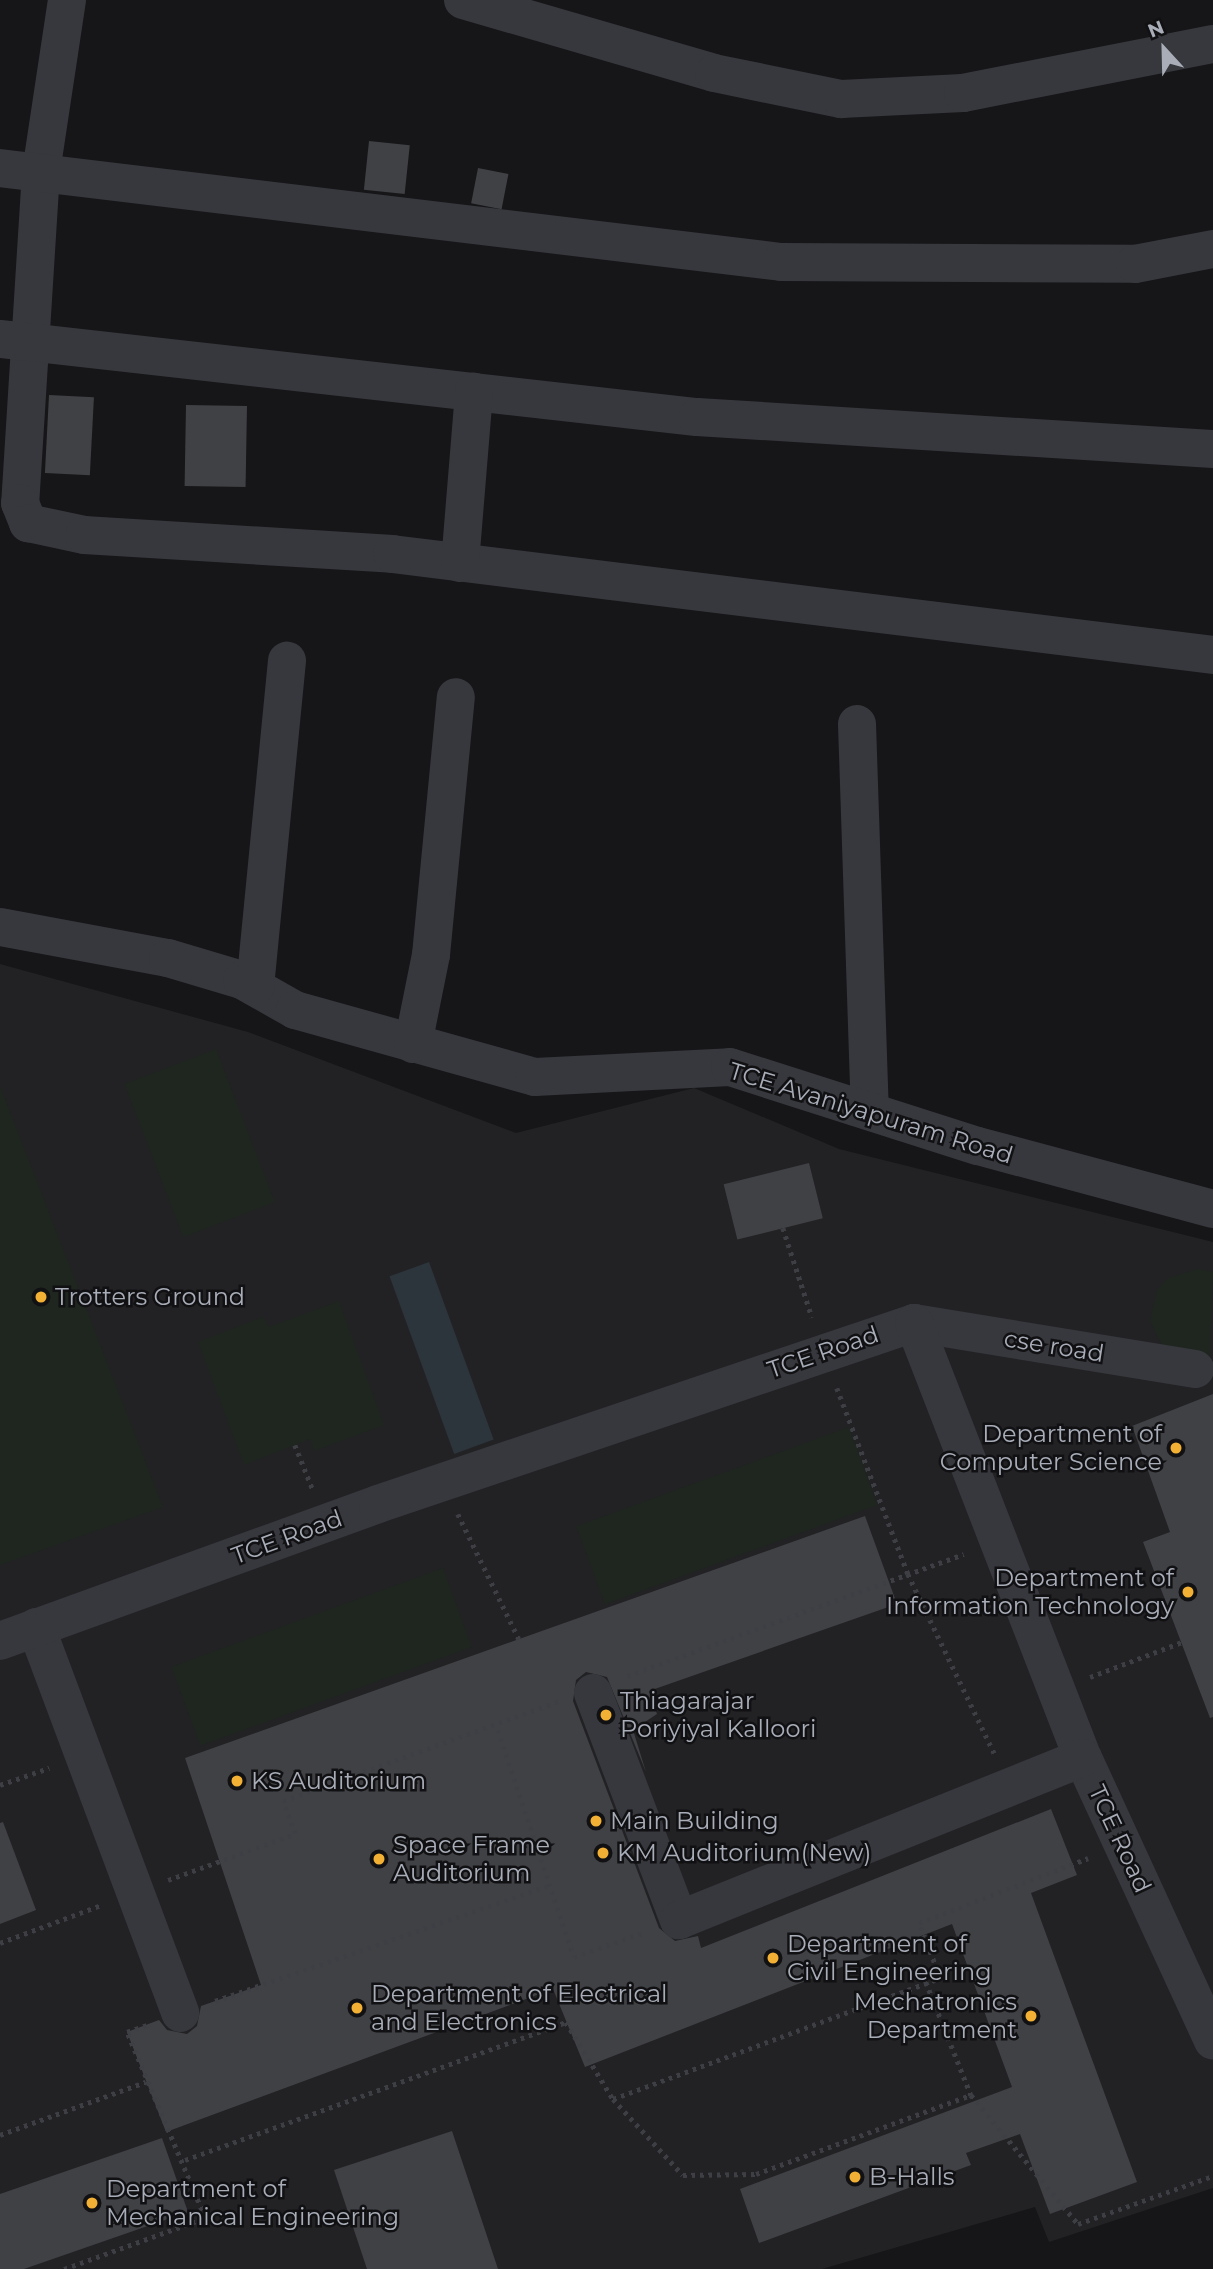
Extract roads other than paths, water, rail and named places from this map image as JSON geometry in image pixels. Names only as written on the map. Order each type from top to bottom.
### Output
[{"type":"street","points":[[67,0],[17,341],[20,503],[28,523],[84,535],[460,563],[1213,655]]},
{"type":"street","points":[[463,0],[714,73],[841,99],[963,93],[1213,44]]},
{"type":"street","points":[[0,168],[781,262],[1135,264],[1213,249]]},
{"type":"street","points":[[17,341],[698,416],[1213,449]]},
{"type":"street","points":[[460,563],[474,392]]},
{"type":"street","points":[[255,987],[287,662]]},
{"type":"street","points":[[413,1044],[431,956],[456,697]]},
{"type":"street","points":[[857,724],[870,1111]]},
{"type":"street","name":"TCE Avaniyapuram Road","points":[[0,927],[168,958],[255,987],[295,1010],[536,1077],[730,1067],[870,1111],[1213,1209]]},
{"type":"street","name":"TCE Road","points":[[0,1641],[442,1482],[824,1351],[914,1323],[1083,1758],[1213,2040]]},
{"type":"street","name":"cse road","points":[[914,1323],[1195,1369]]},
{"type":"street","points":[[36,1627],[180,2013]]},
{"type":"street","points":[[593,1690],[679,1920],[1083,1758]]},
{"type":"place","name":"Trotters Ground","points":[[41,1297]]},
{"type":"place","name":"Department of Computer Science","points":[[1176,1448]]},
{"type":"place","name":"Department of Information Technology","points":[[1188,1592]]},
{"type":"place","name":"Thiagarajar Poriyiyal Kalloori","points":[[606,1715]]},
{"type":"place","name":"KS Auditorium","points":[[237,1781]]},
{"type":"place","name":"Main Building","points":[[596,1821]]},
{"type":"place","name":"KM Auditorium(New)","points":[[603,1853]]},
{"type":"place","name":"Space Frame Auditorium","points":[[379,1859]]},
{"type":"place","name":"Department of Civil Engineering","points":[[773,1958]]},
{"type":"place","name":"Department of Electrical and Electronics","points":[[357,2008]]},
{"type":"place","name":"Mechatronics Department","points":[[1031,2016]]},
{"type":"place","name":"B-Halls","points":[[855,2177]]},
{"type":"place","name":"Department of Mechanical Engineering","points":[[92,2203]]}]
